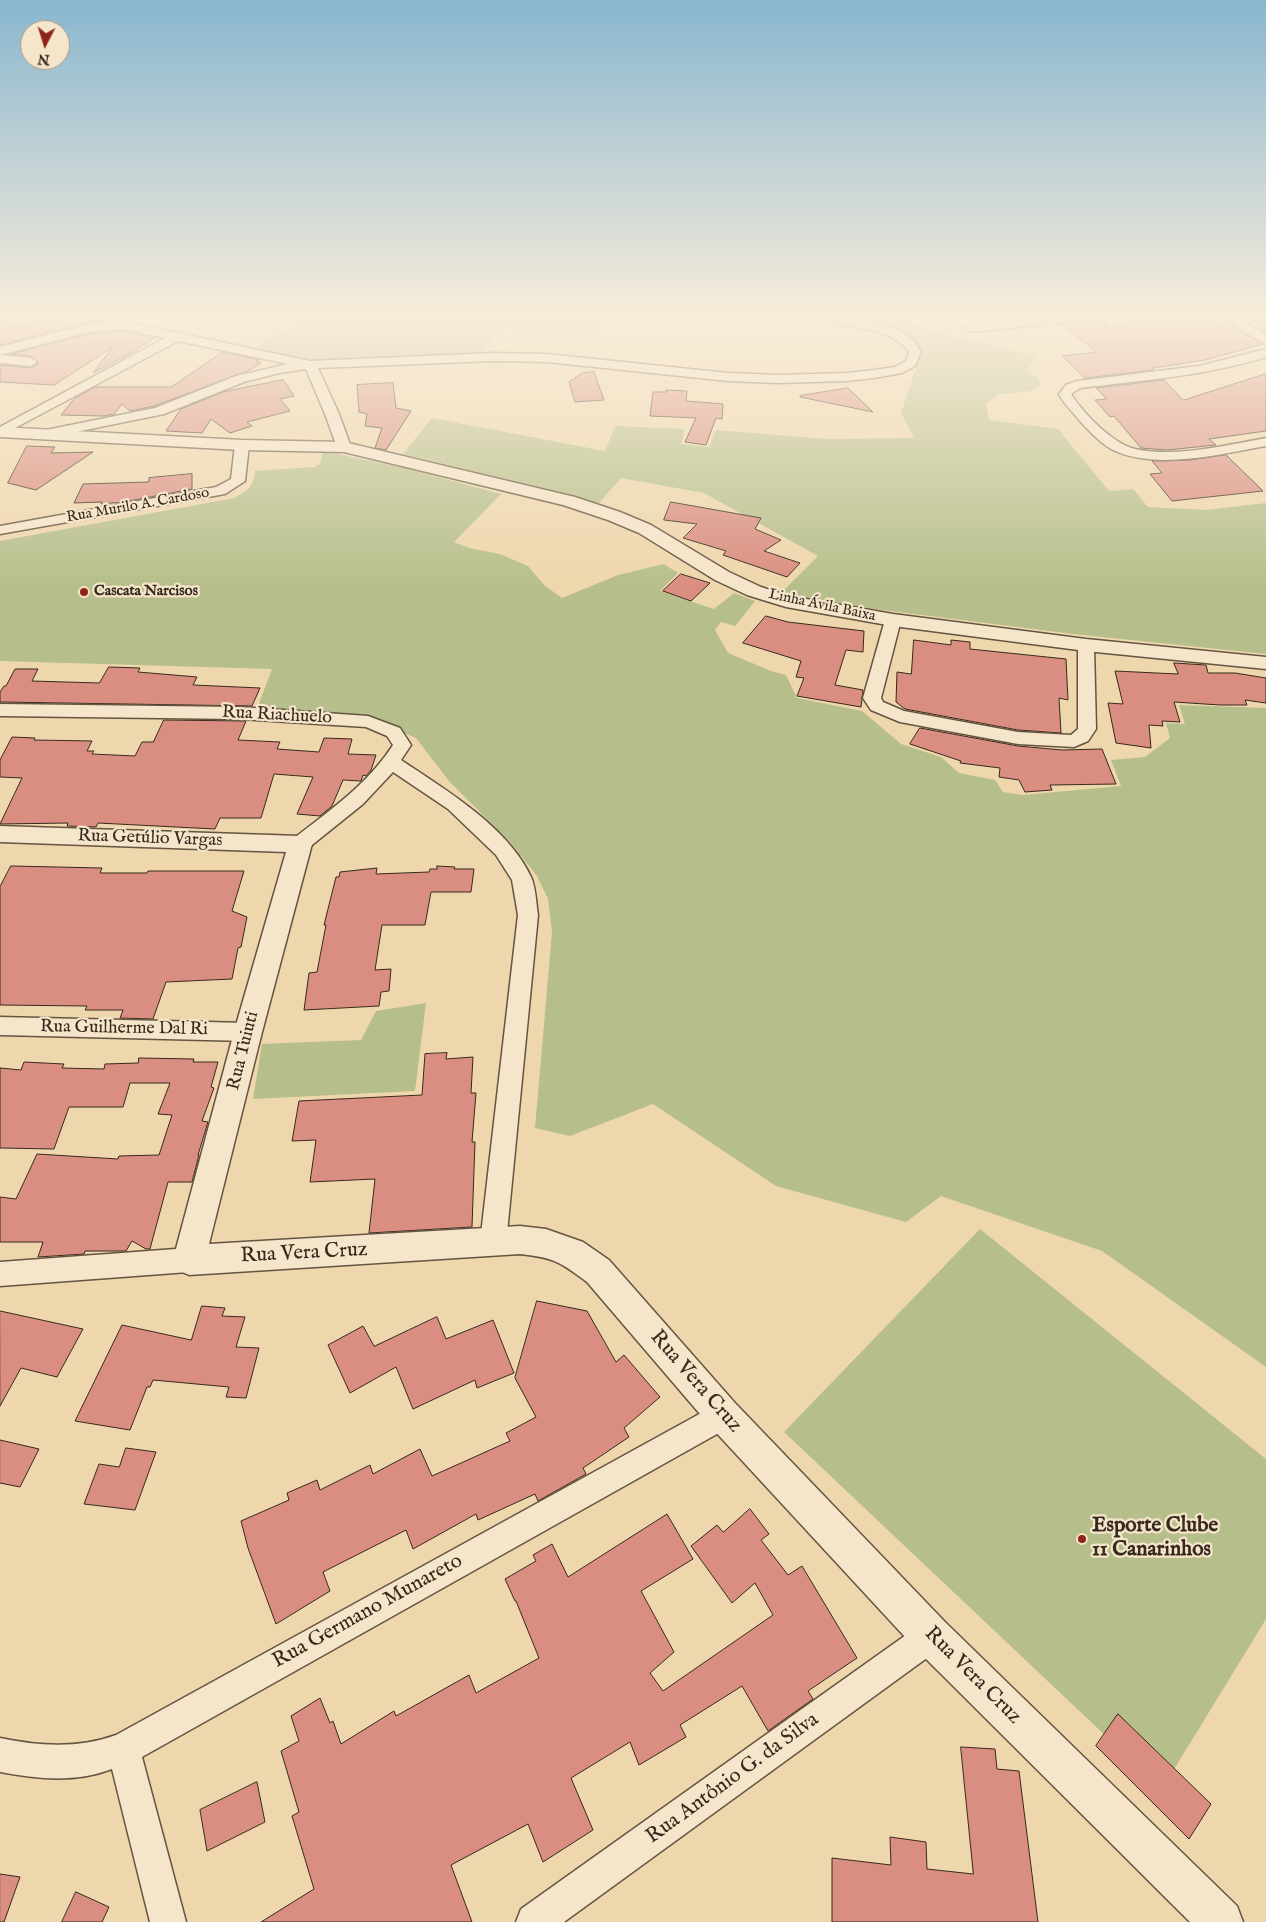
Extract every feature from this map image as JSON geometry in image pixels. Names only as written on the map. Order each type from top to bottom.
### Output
[{"type":"street","points":[[0,432],[47,407]]},
{"type":"street","points":[[41,435],[158,411],[169,407]]},
{"type":"street","points":[[329,407],[344,447]]},
{"type":"street","points":[[1076,407],[1111,443],[1127,452],[1162,455],[1266,442]]},
{"type":"street","name":"Linha Ávila Baixa","points":[[0,432],[242,446],[344,447],[569,501],[614,516],[646,528],[722,576],[754,591],[786,601],[893,620],[1086,645],[1266,663]]},
{"type":"street","name":"Rua Murilo A. Cardoso","points":[[0,530],[220,491],[238,481],[242,446]]},
{"type":"street","points":[[893,620],[872,698],[877,706],[900,716],[1018,738],[1074,741],[1082,737],[1087,729],[1086,645]]},
{"type":"street","name":"Rua Riachuelo","points":[[0,710],[240,713],[368,722],[394,732],[402,745],[392,763],[347,806],[300,844]]},
{"type":"street","points":[[392,763],[455,804],[503,850],[522,879],[528,915],[493,1244]]},
{"type":"street","name":"Rua Getúlio Vargas","points":[[0,834],[300,844]]},
{"type":"street","name":"Rua Tuiuti","points":[[189,1260],[248,1032],[300,844]]},
{"type":"street","name":"Rua Guilherme Dal Ri","points":[[0,1026],[248,1032]]},
{"type":"street","name":"Rua Vera Cruz","points":[[0,1274],[189,1260],[493,1244],[520,1240],[546,1243],[572,1252],[587,1262],[610,1283],[723,1415],[931,1636],[1221,1922]]},
{"type":"street","name":"Rua Germano Munareto","points":[[0,1754],[30,1760],[68,1761],[94,1759],[123,1749],[723,1415]]},
{"type":"street","name":"Rua Antônio G. da Silva","points":[[534,1922],[931,1636]]},
{"type":"street","points":[[123,1749],[168,1922]]},
{"type":"green space","points":[[903,407],[987,407],[989,420],[1058,429],[1109,491],[1133,489],[1148,507],[1205,510],[1266,503],[1266,654],[1073,634],[795,599],[779,595],[818,556],[704,493],[621,478],[598,504],[569,494],[403,454],[432,418],[605,451],[615,426],[685,429],[681,444],[709,447],[716,430],[828,439],[914,438],[901,413]]},
{"type":"green space","points":[[328,452],[404,468],[501,494],[454,542],[469,548],[500,554],[528,566],[544,585],[562,598],[618,575],[664,564],[678,573],[660,591],[714,609],[734,593],[755,601],[735,626],[721,622],[715,630],[728,653],[771,671],[786,675],[797,698],[862,711],[901,744],[941,757],[959,773],[995,780],[1003,792],[1023,795],[1121,786],[1111,760],[1145,757],[1170,738],[1166,723],[1185,724],[1179,705],[1266,708],[1266,1367],[1102,1251],[941,1196],[906,1222],[776,1186],[653,1104],[570,1136],[535,1128],[552,932],[548,899],[537,876],[511,843],[449,781],[416,738],[384,724],[256,711],[272,669],[0,661],[0,541],[234,498],[249,488],[255,471],[314,467],[320,464],[322,454]]},
{"type":"green space","points":[[426,1003],[415,1091],[253,1099],[262,1044],[361,1040],[376,1011]]},
{"type":"green space","name":"Esporte Clube 11 Canarinhos","points":[[980,1229],[1266,1459],[1266,1619],[1162,1789],[784,1432]]},
{"type":"building","points":[[68,407],[120,407],[114,414],[104,416],[61,415]]},
{"type":"building","points":[[125,407],[151,407],[130,411]]},
{"type":"building","points":[[187,407],[286,407],[290,411],[247,422],[252,426],[230,433],[211,419],[202,433],[166,431],[181,409]]},
{"type":"building","points":[[359,407],[396,407],[411,411],[386,450],[375,448],[382,428],[365,426],[367,414],[359,412]]},
{"type":"building","points":[[651,407],[723,407],[722,419],[716,418],[706,445],[685,442],[696,418],[650,416]]},
{"type":"building","points":[[847,407],[867,407],[873,412]]},
{"type":"building","points":[[1101,407],[1266,407],[1266,431],[1209,439],[1216,445],[1167,450],[1141,448],[1114,416],[1110,417]]},
{"type":"building","points":[[27,446],[55,447],[51,453],[93,452],[36,490],[8,483]]},
{"type":"building","points":[[1226,455],[1263,491],[1172,501],[1150,474],[1162,473],[1152,461],[1190,460]]},
{"type":"building","points":[[192,474],[192,489],[124,502],[101,504],[102,502],[74,503],[83,484],[149,482],[149,478]]},
{"type":"building","points":[[671,502],[761,518],[755,529],[781,540],[764,551],[800,563],[787,577],[723,555],[726,551],[683,538],[697,524],[664,520]]},
{"type":"building","points":[[681,574],[710,583],[691,601],[663,591]]},
{"type":"building","points":[[766,616],[788,622],[864,631],[863,652],[846,650],[835,685],[863,690],[861,707],[797,696],[804,678],[796,677],[801,661],[743,643]]},
{"type":"building","points":[[914,640],[951,645],[951,640],[970,642],[970,649],[1066,659],[1068,700],[1059,698],[1061,733],[1018,730],[905,709],[896,702],[897,672],[911,674]]},
{"type":"building","points":[[1174,663],[1206,665],[1208,673],[1235,673],[1266,678],[1266,703],[1245,700],[1247,705],[1174,702],[1180,722],[1162,721],[1163,726],[1149,725],[1151,748],[1116,743],[1108,703],[1123,704],[1115,671],[1178,674]]},
{"type":"building","points":[[109,667],[140,668],[138,672],[197,677],[193,685],[260,688],[252,706],[0,702],[0,692],[6,686],[15,669],[38,669],[32,681],[99,683]]},
{"type":"building","points":[[164,720],[246,721],[238,740],[280,742],[277,749],[319,752],[324,738],[352,739],[348,754],[376,755],[371,770],[366,776],[363,775],[361,781],[343,780],[332,806],[320,816],[297,814],[313,777],[274,774],[261,818],[220,818],[215,829],[98,823],[96,827],[67,826],[68,823],[0,824],[22,778],[0,777],[0,760],[12,737],[35,738],[34,740],[92,741],[87,751],[94,751],[92,754],[135,756],[142,742],[153,742]]},
{"type":"building","points":[[920,728],[1018,746],[1062,750],[1102,749],[1116,784],[1050,785],[1052,790],[1025,792],[1019,780],[999,777],[1000,768],[960,763],[961,761],[910,744]]},
{"type":"building","points":[[11,866],[102,868],[100,873],[244,871],[232,911],[247,917],[232,979],[166,982],[153,1019],[120,1018],[123,1010],[85,1010],[87,1006],[0,1005],[0,887]]},
{"type":"building","points":[[437,866],[455,867],[454,869],[474,869],[471,892],[431,892],[425,925],[382,925],[375,970],[391,969],[389,991],[381,992],[379,1006],[304,1010],[309,973],[317,972],[326,925],[324,925],[336,877],[339,877],[340,872],[377,868],[376,874],[429,872],[430,869],[437,869]]},
{"type":"building","points":[[447,1053],[446,1059],[473,1057],[471,1093],[476,1093],[472,1142],[475,1142],[472,1227],[369,1233],[375,1179],[310,1182],[316,1140],[292,1141],[299,1101],[422,1095],[425,1054]]},
{"type":"building","points":[[139,1058],[194,1059],[193,1062],[218,1062],[211,1087],[214,1088],[202,1121],[208,1122],[192,1182],[168,1182],[150,1249],[146,1249],[132,1241],[126,1251],[85,1251],[84,1254],[38,1257],[43,1242],[0,1242],[0,1197],[16,1199],[37,1154],[118,1159],[119,1156],[159,1155],[172,1115],[158,1114],[170,1083],[130,1083],[123,1107],[69,1107],[54,1149],[0,1148],[0,1068],[21,1070],[24,1062],[64,1064],[62,1068],[104,1069],[105,1064],[138,1063]]},
{"type":"building","points":[[537,1301],[587,1311],[616,1362],[624,1355],[660,1397],[624,1428],[629,1437],[583,1468],[586,1474],[538,1501],[535,1494],[478,1520],[476,1514],[413,1549],[406,1530],[323,1572],[330,1591],[276,1624],[248,1548],[241,1521],[289,1500],[287,1493],[317,1480],[320,1490],[370,1465],[373,1474],[420,1449],[432,1476],[510,1441],[506,1433],[536,1417],[515,1378]]},
{"type":"building","points":[[202,1306],[225,1308],[222,1316],[245,1317],[236,1347],[259,1348],[246,1398],[226,1397],[229,1387],[153,1380],[150,1387],[147,1387],[130,1430],[75,1421],[122,1325],[191,1340]]},
{"type":"building","points":[[0,1311],[83,1329],[57,1377],[21,1368],[0,1406]]},
{"type":"building","points":[[437,1317],[446,1339],[493,1320],[514,1373],[477,1388],[475,1380],[413,1409],[396,1367],[350,1393],[328,1345],[363,1326],[374,1346]]},
{"type":"building","points":[[0,1440],[39,1449],[20,1487],[0,1483]]},
{"type":"building","points":[[126,1448],[156,1452],[135,1510],[84,1504],[99,1464],[119,1467]]},
{"type":"building","points":[[750,1509],[769,1534],[761,1540],[788,1575],[802,1566],[857,1658],[808,1691],[813,1699],[768,1731],[742,1686],[680,1725],[686,1737],[639,1765],[630,1742],[571,1778],[593,1830],[543,1862],[528,1824],[451,1865],[472,1922],[261,1922],[314,1889],[292,1816],[299,1812],[281,1751],[299,1741],[291,1716],[320,1698],[330,1723],[333,1721],[341,1744],[394,1711],[396,1716],[469,1675],[476,1693],[539,1658],[505,1579],[536,1561],[533,1555],[552,1544],[568,1577],[667,1514],[693,1559],[641,1591],[674,1652],[650,1673],[663,1691],[773,1615],[755,1583],[732,1603],[691,1546],[717,1525],[723,1532]]},
{"type":"building","points":[[1118,1714],[1211,1804],[1189,1839],[1096,1746]]},
{"type":"building","points":[[961,1747],[995,1749],[997,1769],[1019,1771],[1038,1922],[832,1922],[832,1858],[891,1865],[890,1837],[926,1842],[927,1869],[973,1874]]},
{"type":"building","points":[[257,1782],[265,1822],[207,1851],[200,1810]]},
{"type":"building","points":[[0,1874],[20,1877],[4,1922],[0,1922]]},
{"type":"building","points":[[76,1892],[109,1907],[102,1922],[62,1922]]},
{"type":"place","name":"Cascata Narcisos","points":[[84,592]]},
{"type":"place","name":"Esporte Clube 11 Canarinhos","points":[[1082,1539]]}]
